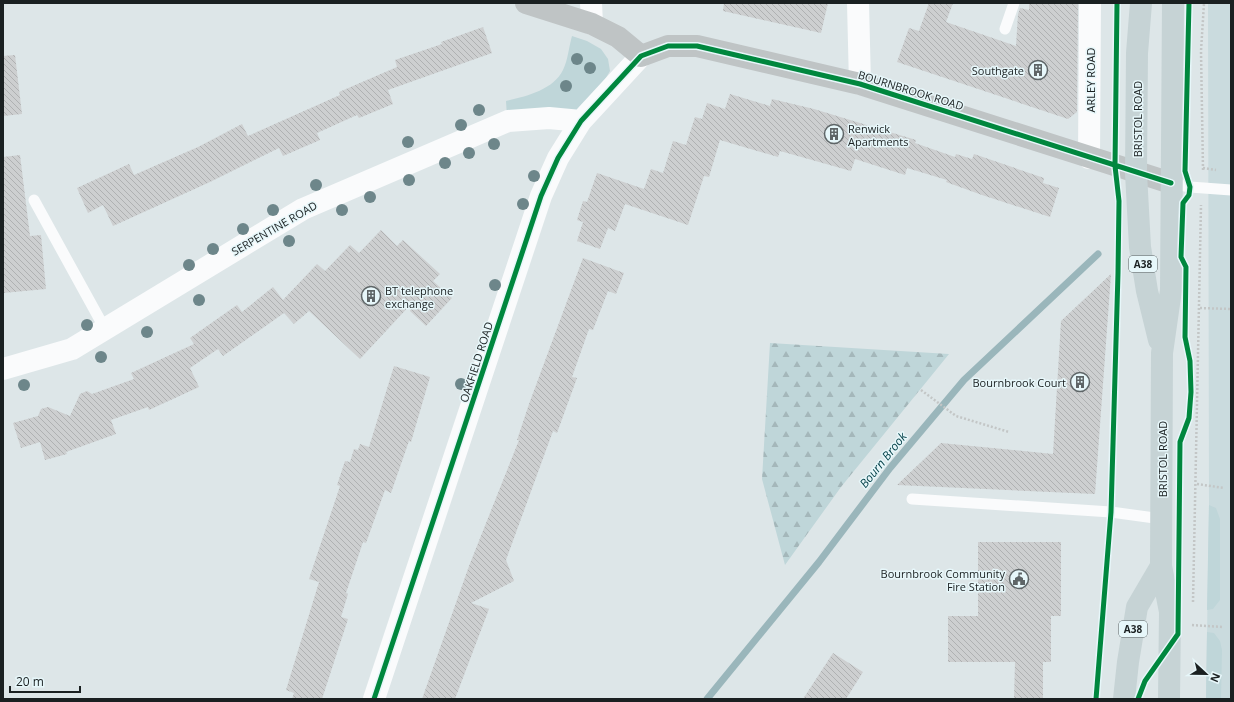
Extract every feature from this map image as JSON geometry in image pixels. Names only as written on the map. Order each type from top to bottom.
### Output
[{"type":"highway","name":"BRISTOL ROAD","points":[[1141,3],[1137,53],[1136,173],[1140,248],[1147,291],[1162,353]]},
{"type":"highway","name":"BRISTOL ROAD","points":[[1169,699],[1170,612],[1161,566],[1162,353],[1171,290],[1172,3]]},
{"type":"highway","name":"BRISTOL ROAD","points":[[1124,699],[1137,606],[1161,566]]},
{"type":"street","points":[[526,3],[592,14],[641,56]]},
{"type":"street","points":[[858,3],[860,84]]},
{"type":"street","name":"ARLEY ROAD","points":[[1089,158],[1090,3]]},
{"type":"street","name":"BOURNBROOK ROAD","points":[[641,56],[668,46],[697,46],[860,84],[1171,183]]},
{"type":"street","name":"OAKFIELD ROAD","points":[[374,699],[541,196],[558,158],[581,121],[641,56]]},
{"type":"street","name":"SERPENTINE ROAD","points":[[3,370],[72,350],[303,209],[508,121],[549,118],[581,121]]},
{"type":"lane","points":[[1005,29],[1014,3]]},
{"type":"lane","points":[[1171,183],[1203,188],[1231,190]]},
{"type":"lane","points":[[34,200],[105,329]]},
{"type":"lane","points":[[912,499],[1111,512],[1162,519]]},
{"type":"path","points":[[1193,610],[1203,188],[1202,51],[1204,3]]},
{"type":"path","points":[[1200,308],[1231,309]]},
{"type":"path","points":[[921,390],[956,416],[1009,432]]},
{"type":"path","points":[[1197,484],[1224,488]]},
{"type":"path","points":[[1192,618],[1192,632]]},
{"type":"path","points":[[1192,625],[1223,627]]},
{"type":"shaded area","points":[[1208,3],[1231,3],[1231,699],[1206,699],[1209,505]]},
{"type":"green space","points":[[572,36],[587,41],[601,49],[608,59],[610,71],[593,100],[582,110],[507,117],[506,101],[539,91],[553,83],[559,77],[566,62]]},
{"type":"green space","points":[[770,343],[949,354],[841,487],[785,565],[762,479]]},
{"type":"green space","points":[[1209,505],[1216,508],[1220,519],[1220,600],[1213,609],[1207,610]]},
{"type":"green space","points":[[1207,632],[1214,633],[1220,641],[1222,650],[1221,699],[1206,699]]},
{"type":"building","points":[[724,3],[828,3],[821,33],[723,11]]},
{"type":"building","points":[[929,3],[953,3],[946,22],[1016,46],[1018,14],[1020,8],[1029,10],[1029,3],[1078,3],[1077,112],[1068,119],[897,62],[909,28],[919,31]]},
{"type":"building","points":[[483,27],[492,53],[388,90],[393,104],[359,118],[357,115],[317,133],[320,140],[283,156],[279,148],[210,182],[113,226],[103,205],[88,213],[77,188],[129,164],[134,175],[198,147],[242,124],[248,136],[340,95],[339,92],[397,67],[395,60],[442,44],[441,42]]},
{"type":"building","points":[[15,55],[22,114],[3,116],[3,56]]},
{"type":"building","points":[[730,94],[770,106],[772,99],[814,109],[916,140],[915,143],[955,157],[956,154],[972,159],[974,154],[1044,178],[1043,183],[1059,188],[1050,217],[982,195],[946,182],[947,180],[907,168],[905,175],[855,159],[851,171],[780,151],[778,157],[720,140],[709,177],[704,176],[688,225],[625,204],[615,231],[608,228],[600,249],[577,241],[583,222],[577,220],[583,201],[587,202],[597,173],[644,189],[651,169],[663,173],[673,141],[686,145],[695,117],[702,119],[707,103],[725,109]]},
{"type":"building","points":[[20,155],[30,236],[41,235],[46,289],[3,293],[3,157]]},
{"type":"building","points":[[381,230],[397,246],[403,240],[440,274],[433,281],[452,298],[426,326],[410,311],[413,302],[360,359],[309,311],[294,324],[284,313],[223,356],[218,349],[190,368],[199,387],[149,410],[148,407],[111,420],[116,434],[66,452],[67,454],[45,460],[40,442],[21,448],[13,423],[38,416],[41,409],[48,407],[70,416],[80,394],[87,391],[92,394],[134,379],[131,373],[194,344],[190,338],[237,305],[242,312],[273,287],[283,300],[317,264],[325,271],[350,245],[359,253]]},
{"type":"building","points":[[583,258],[624,273],[616,294],[608,291],[593,330],[589,329],[572,377],[577,378],[557,433],[553,431],[506,560],[514,581],[471,603],[489,609],[455,699],[422,699],[469,566],[519,440],[517,440],[529,404]]},
{"type":"building","name":"Bournbrook Court","points":[[1111,274],[1095,494],[897,485],[941,443],[1053,454],[1061,321]]},
{"type":"building","points":[[394,366],[430,377],[411,442],[409,441],[391,493],[385,490],[366,543],[363,542],[346,593],[348,594],[341,617],[348,619],[322,699],[292,699],[294,693],[286,690],[319,582],[309,579],[340,486],[337,485],[345,461],[350,462],[354,449],[358,450],[360,444],[369,447]]},
{"type":"building","name":"Bournbrook Community Fire Station","points":[[978,542],[1061,542],[1061,616],[1051,616],[1051,662],[1043,662],[1043,699],[1014,699],[1015,662],[948,662],[948,616],[978,616]]},
{"type":"building","points":[[833,653],[863,672],[846,699],[803,699]]},
{"type":"waterway","name":"Bourn Brook","points":[[707,699],[819,562],[890,468],[964,380],[1098,254]]},
{"type":"cycle path","points":[[1096,699],[1111,512],[1119,201],[1115,166],[1117,3]]},
{"type":"cycle path","points":[[1138,699],[1145,681],[1178,634],[1180,442],[1189,418],[1191,392],[1190,361],[1185,337],[1186,267],[1181,257],[1183,203],[1189,195],[1190,187],[1185,171],[1189,3]]},
{"type":"cycle path","points":[[374,699],[541,196],[558,158],[581,121],[641,56],[668,46],[697,46],[860,84],[1171,183]]},
{"type":"place","name":"Southgate","points":[[1038,70]]},
{"type":"place","name":"Renwick Apartments","points":[[834,134]]},
{"type":"place","name":"BT telephone exchange","points":[[371,296]]},
{"type":"place","name":"Bournbrook Court","points":[[1080,382]]},
{"type":"place","name":"Bournbrook Community Fire Station","points":[[1019,579]]}]
